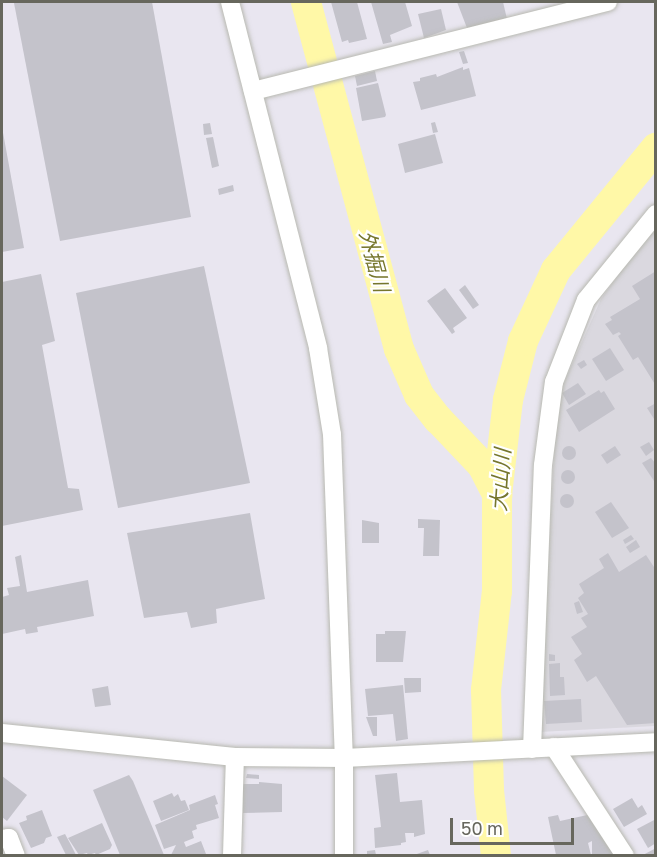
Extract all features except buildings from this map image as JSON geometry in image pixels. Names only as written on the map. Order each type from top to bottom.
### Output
[{"type":"street","points":[[230,2],[318,348],[332,434],[344,758],[344,855]]},
{"type":"street","points":[[253,91],[601,2]]},
{"type":"street","points":[[527,749],[543,465],[554,382],[586,300],[656,214]]},
{"type":"street","points":[[2,733],[235,757],[344,758],[656,742]]},
{"type":"street","points":[[554,747],[625,855]]},
{"type":"street","points":[[232,855],[235,757]]},
{"type":"street","points":[[2,839],[9,838],[16,855]]},
{"type":"shaded area","points":[[655,223],[655,726],[539,732],[557,398],[601,299]]},
{"type":"waterway","name":"外掘川","points":[[306,2],[399,349],[419,395],[438,419],[482,465],[497,495]]},
{"type":"waterway","name":"大山川","points":[[496,856],[489,790],[486,690],[497,591],[497,495],[508,400],[523,341],[556,270],[656,148]]}]
